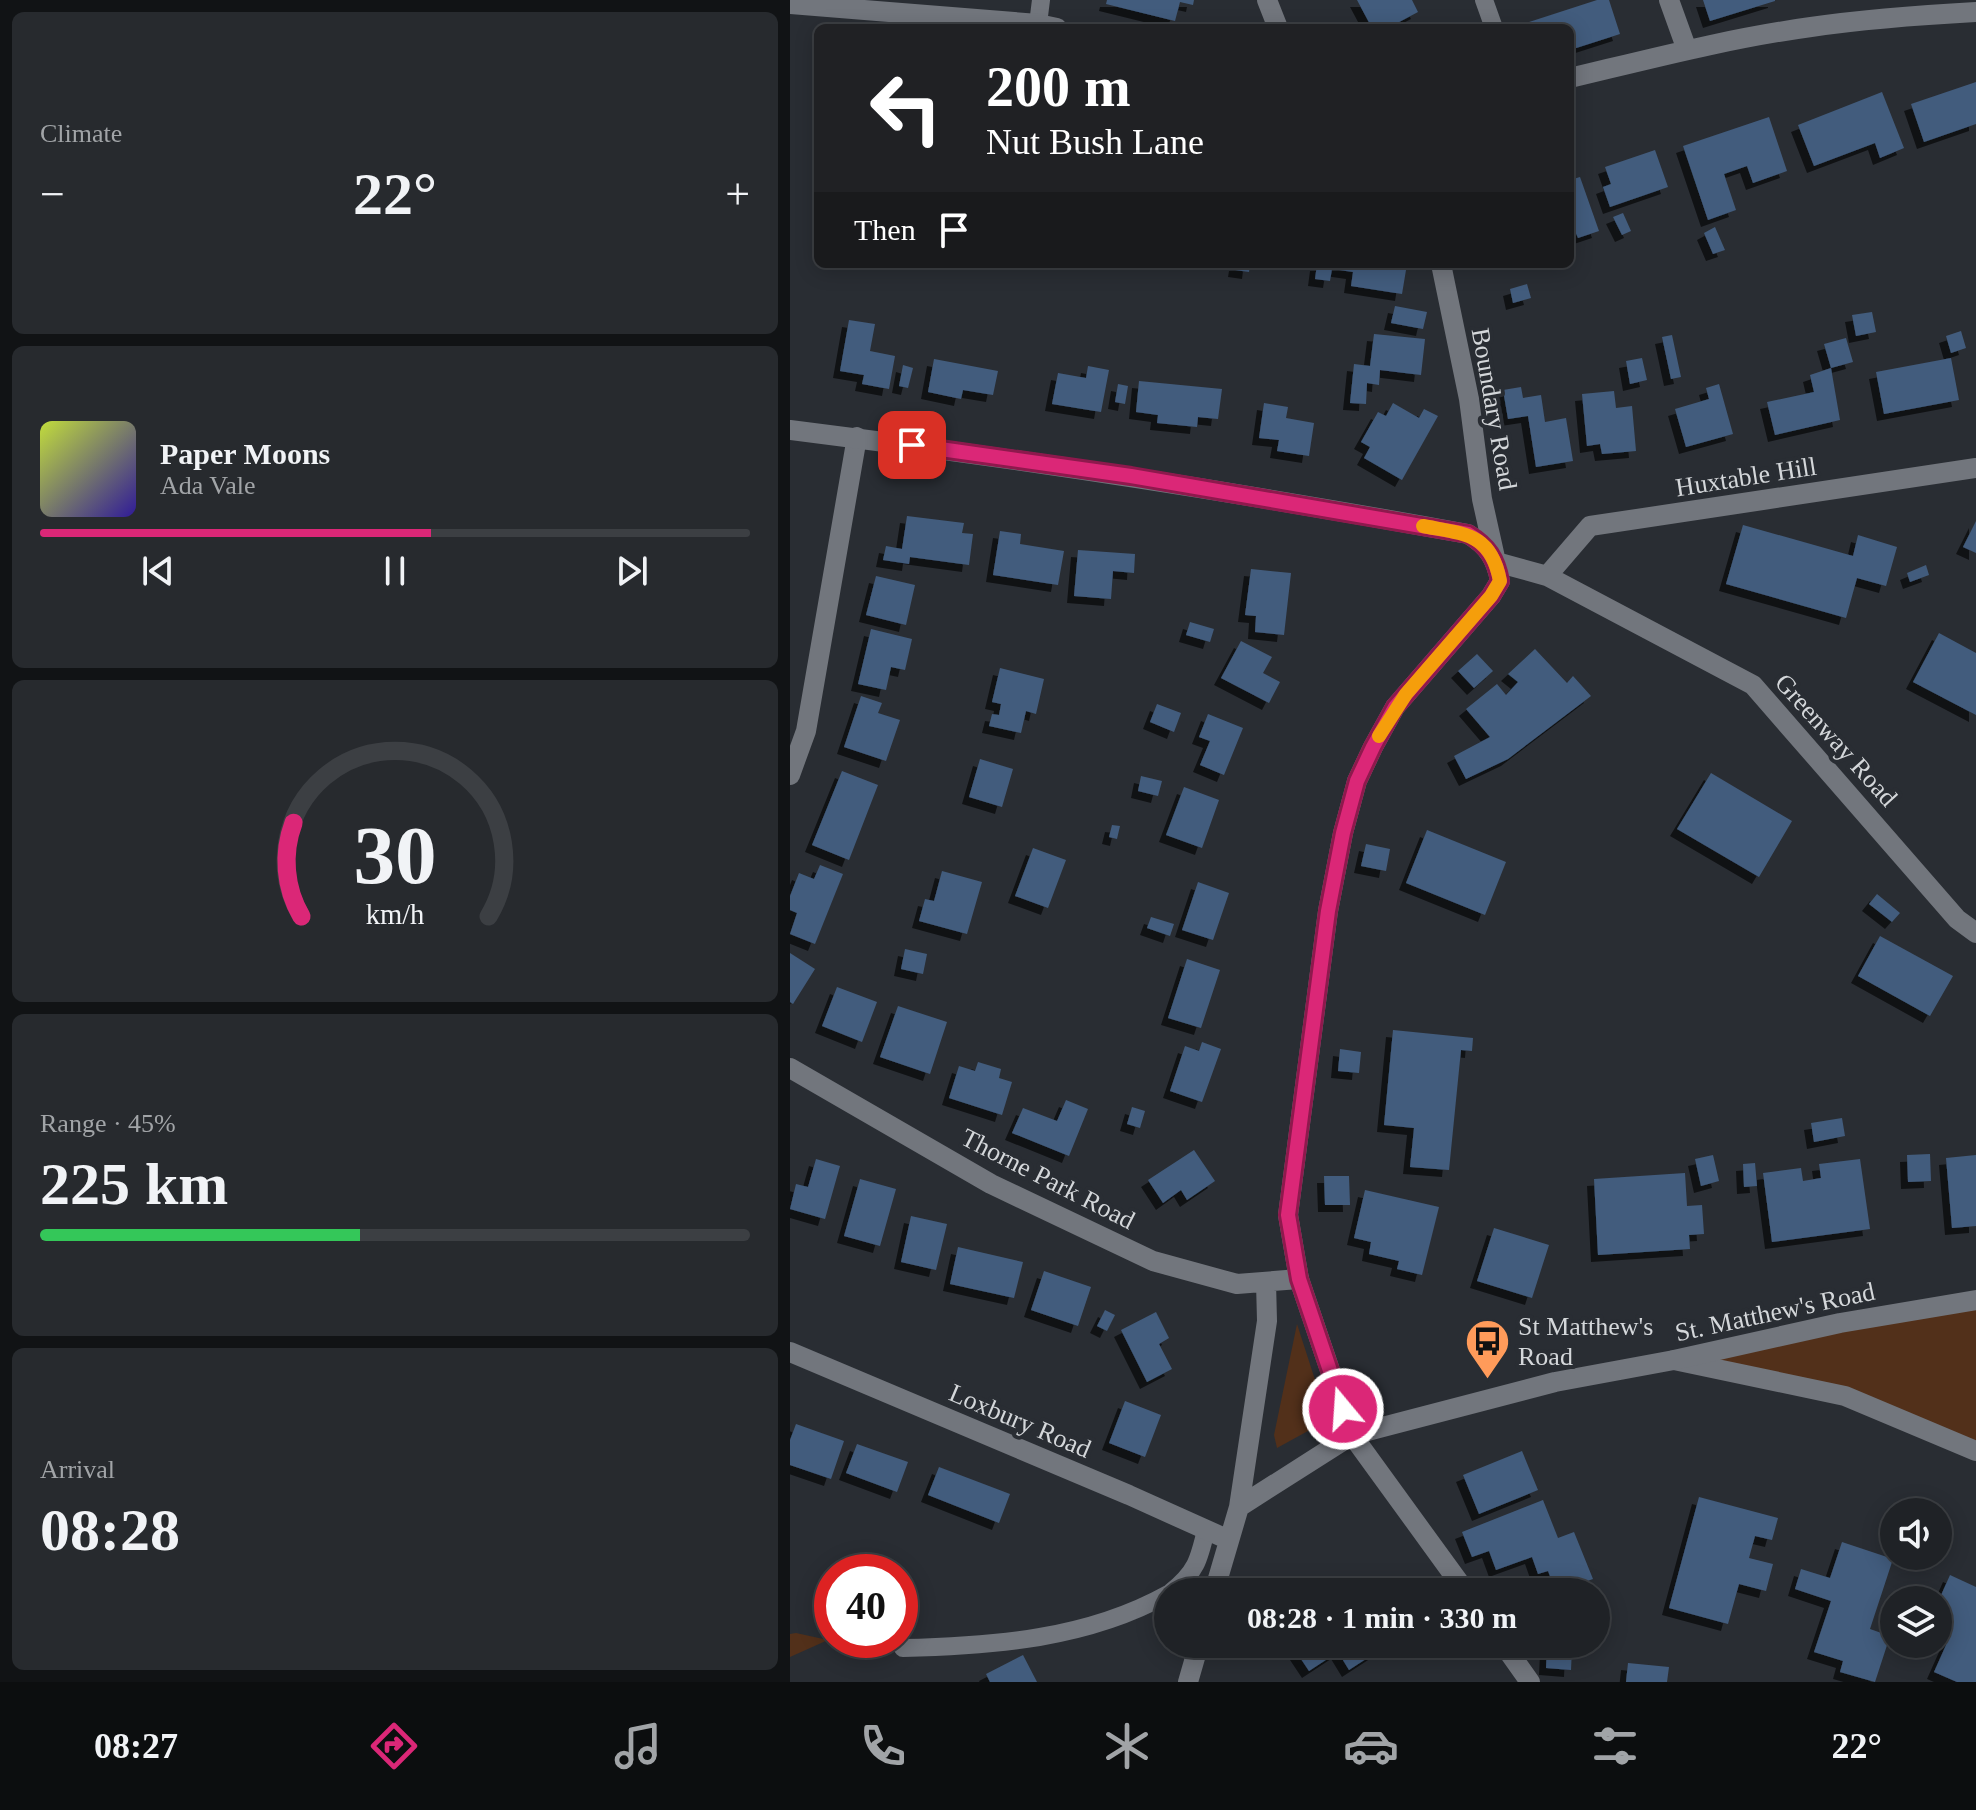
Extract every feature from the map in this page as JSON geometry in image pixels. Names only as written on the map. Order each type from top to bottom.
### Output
[{"type":"street","points":[[1267,0],[1276,24]]},
{"type":"street","points":[[1669,0],[1687,50]]},
{"type":"street","points":[[790,4],[856,5],[1030,24]]},
{"type":"street","points":[[1574,77],[1687,50],[1808,27],[1903,16],[1976,12]]},
{"type":"street","name":"Boundary Road","points":[[1442,268],[1469,399],[1482,499],[1496,562]]},
{"type":"street","points":[[790,430],[1103,471],[1468,534],[1483,543],[1496,562],[1500,581],[1491,596],[1395,707],[1357,781],[1328,911],[1288,1215],[1299,1279],[1352,1435],[1456,1578]]},
{"type":"street","points":[[790,775],[806,731],[857,437]]},
{"type":"street","name":"Huxtable Hill","points":[[1547,576],[1590,526],[1976,468]]},
{"type":"street","name":"Greenway Road","points":[[1496,562],[1547,576],[1753,685],[1957,919],[1976,933]]},
{"type":"street","name":"Thorne Park Road","points":[[790,1068],[991,1184],[1153,1261],[1237,1284],[1299,1279]]},
{"type":"street","points":[[1218,1578],[1239,1507],[1267,1321],[1266,1282]]},
{"type":"street","name":"St. Matthew's Road","points":[[1239,1507],[1352,1435],[1555,1382],[1674,1360],[1840,1323],[1976,1300]]},
{"type":"street","name":"Loxbury Road","points":[[790,1352],[1229,1540]]},
{"type":"street","points":[[1674,1360],[1845,1396],[1976,1451]]},
{"type":"street","points":[[1188,1682],[1195,1658]]},
{"type":"street","points":[[1513,1658],[1530,1682]]},
{"type":"lane","points":[[1041,0],[1047,24]]},
{"type":"lane","points":[[1484,0],[1493,24]]},
{"type":"lane","points":[[1188,1578],[1197,1565],[1206,1530]]},
{"type":"lane","points":[[918,1648],[973,1647],[1031,1639],[1112,1620],[1154,1600]]},
{"type":"shaded area","points":[[1976,1300],[1976,1451],[1845,1396],[1674,1360]]},
{"type":"shaded area","points":[[1297,1324],[1328,1420],[1277,1448],[1274,1435]]},
{"type":"shaded area","points":[[790,1634],[814,1637],[814,1646],[790,1657]]},
{"type":"building","points":[[1107,0],[1194,0],[1193,5],[1180,2],[1175,21],[1106,4]]},
{"type":"building","points":[[1357,0],[1412,0],[1418,12],[1396,24],[1370,24]]},
{"type":"building","points":[[1597,0],[1609,0],[1620,34],[1574,49],[1574,24],[1526,23]]},
{"type":"building","points":[[1703,0],[1775,0],[1775,1],[1710,21]]},
{"type":"building","points":[[1976,82],[1976,124],[1924,142],[1911,104]]},
{"type":"building","points":[[1882,92],[1904,148],[1880,158],[1875,143],[1814,166],[1798,125]]},
{"type":"building","points":[[1769,117],[1787,171],[1753,183],[1747,166],[1724,174],[1736,210],[1708,220],[1683,146]]},
{"type":"building","points":[[1655,150],[1668,187],[1610,207],[1603,187],[1611,184],[1605,167]]},
{"type":"building","points":[[1580,177],[1599,231],[1578,238],[1574,229],[1574,179]]},
{"type":"building","points":[[1623,213],[1631,231],[1622,235],[1613,217]]},
{"type":"building","points":[[1715,227],[1725,250],[1713,254],[1704,233]]},
{"type":"building","points":[[1235,268],[1250,268],[1249,272]]},
{"type":"building","points":[[1316,268],[1406,268],[1402,294],[1351,286],[1353,272],[1332,269],[1330,281],[1315,279]]},
{"type":"building","points":[[1527,284],[1531,298],[1513,303],[1510,289]]},
{"type":"building","points":[[1395,306],[1427,312],[1423,329],[1391,323]]},
{"type":"building","points":[[1872,312],[1876,332],[1856,336],[1852,315]]},
{"type":"building","points":[[849,320],[875,324],[870,351],[895,356],[889,389],[862,384],[864,375],[840,371]]},
{"type":"building","points":[[1961,331],[1966,348],[1951,353],[1946,336]]},
{"type":"building","points":[[1374,334],[1425,339],[1421,375],[1380,370],[1379,385],[1367,383],[1366,404],[1350,403],[1354,364],[1370,366]]},
{"type":"building","points":[[1672,335],[1681,377],[1671,379],[1662,337]]},
{"type":"building","points":[[1846,338],[1853,362],[1831,368],[1824,344]]},
{"type":"building","points":[[1642,358],[1647,380],[1630,384],[1626,361]]},
{"type":"building","points":[[1951,358],[1959,400],[1884,414],[1876,372]]},
{"type":"building","points":[[934,359],[998,371],[993,395],[963,390],[961,399],[928,392]]},
{"type":"building","points":[[903,365],[913,368],[908,388],[899,386]]},
{"type":"building","points":[[1088,366],[1109,370],[1101,412],[1052,404],[1058,373],[1086,378]]},
{"type":"building","points":[[1831,368],[1840,420],[1775,435],[1767,402],[1814,392],[1810,375]]},
{"type":"building","points":[[1139,381],[1222,389],[1218,419],[1198,417],[1197,427],[1157,423],[1158,415],[1136,412]]},
{"type":"building","points":[[1118,384],[1128,386],[1125,404],[1115,402]]},
{"type":"building","points":[[1719,384],[1733,434],[1686,447],[1675,409],[1709,399],[1706,388]]},
{"type":"building","points":[[1521,387],[1523,398],[1541,395],[1545,422],[1566,418],[1573,461],[1536,467],[1528,416],[1508,419],[1503,390]]},
{"type":"building","points":[[1614,391],[1616,408],[1632,406],[1636,451],[1602,454],[1600,444],[1587,446],[1582,394]]},
{"type":"building","points":[[1264,403],[1288,407],[1286,418],[1314,423],[1309,456],[1277,451],[1279,440],[1259,438]]},
{"type":"building","points":[[1393,403],[1419,418],[1424,409],[1438,416],[1402,480],[1364,458],[1370,447],[1361,442],[1378,412],[1386,416]]},
{"type":"building","points":[[907,516],[964,523],[962,533],[973,534],[969,565],[910,557],[909,564],[883,560],[886,546],[902,549]]},
{"type":"building","points":[[1976,521],[1976,553],[1963,547]]},
{"type":"building","points":[[1743,525],[1853,556],[1858,535],[1897,547],[1886,586],[1857,578],[1846,618],[1726,584]]},
{"type":"building","points":[[1000,531],[1021,534],[1020,544],[1064,551],[1058,585],[993,575]]},
{"type":"building","points":[[1078,550],[1135,554],[1134,573],[1113,571],[1111,599],[1074,596]]},
{"type":"building","points":[[1926,565],[1929,575],[1910,582],[1907,573]]},
{"type":"building","points":[[1251,569],[1291,573],[1284,635],[1255,632],[1256,616],[1245,615]]},
{"type":"building","points":[[876,576],[915,585],[906,625],[866,615]]},
{"type":"building","points":[[1190,622],[1214,629],[1210,642],[1186,635]]},
{"type":"building","points":[[871,629],[912,639],[905,670],[891,667],[886,690],[858,684]]},
{"type":"building","points":[[1939,633],[1976,653],[1976,715],[1913,682]]},
{"type":"building","points":[[1241,641],[1272,657],[1263,673],[1280,682],[1269,703],[1221,678]]},
{"type":"building","points":[[1535,649],[1567,683],[1573,676],[1591,696],[1508,759],[1466,779],[1454,756],[1490,737],[1466,709],[1497,684],[1506,695],[1518,682],[1508,674]]},
{"type":"building","points":[[1477,654],[1493,671],[1474,688],[1458,671]]},
{"type":"building","points":[[1000,668],[1044,679],[1036,714],[1026,711],[1021,733],[989,726],[992,714],[999,715],[1001,704],[992,702]]},
{"type":"building","points":[[861,696],[882,703],[878,713],[900,720],[886,761],[844,747]]},
{"type":"building","points":[[1157,704],[1181,713],[1174,732],[1150,722]]},
{"type":"building","points":[[1208,714],[1243,728],[1224,775],[1200,765],[1210,741],[1199,737]]},
{"type":"building","points":[[980,759],[1013,769],[1002,807],[969,797]]},
{"type":"building","points":[[842,771],[878,785],[849,860],[812,845]]},
{"type":"building","points":[[1711,773],[1792,821],[1759,877],[1677,829]]},
{"type":"building","points":[[1141,776],[1162,781],[1158,796],[1138,791]]},
{"type":"building","points":[[1184,787],[1219,800],[1202,848],[1166,835]]},
{"type":"building","points":[[1112,825],[1120,826],[1117,839],[1109,837]]},
{"type":"building","points":[[1427,830],[1506,862],[1485,915],[1406,883]]},
{"type":"building","points":[[1366,844],[1390,849],[1386,871],[1361,866]]},
{"type":"building","points":[[1033,848],[1066,860],[1048,908],[1015,896]]},
{"type":"building","points":[[820,865],[843,874],[815,944],[790,934],[797,913],[790,910],[790,896],[799,873],[814,879]]},
{"type":"building","points":[[942,871],[982,882],[967,934],[919,921],[925,899],[934,901]]},
{"type":"building","points":[[1198,882],[1229,893],[1213,940],[1182,930]]},
{"type":"building","points":[[1877,894],[1900,913],[1892,922],[1869,904]]},
{"type":"building","points":[[1151,917],[1174,924],[1170,936],[1147,928]]},
{"type":"building","points":[[1880,936],[1953,976],[1930,1016],[1858,976]]},
{"type":"building","points":[[905,949],[927,954],[923,974],[901,969]]},
{"type":"building","points":[[790,953],[815,969],[793,1004],[790,1002]]},
{"type":"building","points":[[1187,959],[1220,970],[1201,1028],[1168,1018]]},
{"type":"building","points":[[837,987],[877,1002],[862,1042],[822,1026]]},
{"type":"building","points":[[898,1006],[947,1022],[930,1074],[880,1057]]},
{"type":"building","points":[[1393,1030],[1473,1038],[1472,1051],[1461,1050],[1449,1170],[1410,1167],[1414,1128],[1384,1125]]},
{"type":"building","points":[[1202,1042],[1221,1049],[1202,1102],[1170,1091],[1185,1046],[1199,1051]]},
{"type":"building","points":[[1340,1049],[1361,1052],[1359,1073],[1338,1071]]},
{"type":"building","points":[[978,1062],[1001,1069],[999,1078],[1012,1082],[1002,1115],[949,1098],[959,1066],[975,1071]]},
{"type":"building","points":[[1066,1100],[1088,1109],[1069,1156],[1012,1133],[1023,1108],[1057,1121]]},
{"type":"building","points":[[1132,1107],[1145,1111],[1140,1128],[1127,1124]]},
{"type":"building","points":[[1842,1118],[1845,1136],[1814,1142],[1811,1123]]},
{"type":"building","points":[[1194,1150],[1215,1181],[1187,1200],[1181,1190],[1163,1203],[1148,1180]]},
{"type":"building","points":[[1930,1154],[1931,1181],[1908,1182],[1907,1155]]},
{"type":"building","points":[[1713,1155],[1719,1181],[1701,1186],[1695,1159]]},
{"type":"building","points":[[1976,1155],[1976,1226],[1952,1228],[1946,1158]]},
{"type":"building","points":[[816,1159],[840,1166],[825,1219],[790,1209],[796,1184],[808,1187]]},
{"type":"building","points":[[1860,1159],[1870,1229],[1772,1242],[1763,1173],[1801,1168],[1803,1181],[1821,1178],[1819,1164]]},
{"type":"building","points":[[1755,1163],[1757,1186],[1744,1187],[1743,1164]]},
{"type":"building","points":[[1685,1173],[1687,1206],[1702,1205],[1704,1234],[1689,1235],[1690,1249],[1598,1255],[1594,1179]]},
{"type":"building","points":[[1324,1176],[1349,1176],[1350,1205],[1325,1205]]},
{"type":"building","points":[[860,1179],[896,1189],[880,1246],[844,1236]]},
{"type":"building","points":[[1365,1190],[1439,1207],[1422,1275],[1397,1269],[1399,1261],[1369,1254],[1371,1242],[1354,1238]]},
{"type":"building","points":[[911,1216],[947,1224],[936,1270],[901,1262]]},
{"type":"building","points":[[1494,1228],[1549,1245],[1532,1298],[1477,1281]]},
{"type":"building","points":[[958,1247],[1023,1262],[1014,1298],[950,1284]]},
{"type":"building","points":[[1044,1271],[1091,1287],[1078,1326],[1031,1310]]},
{"type":"building","points":[[1105,1310],[1115,1315],[1107,1331],[1097,1326]]},
{"type":"building","points":[[1156,1312],[1169,1338],[1159,1344],[1172,1369],[1147,1382],[1121,1330]]},
{"type":"building","points":[[1125,1401],[1161,1415],[1145,1457],[1109,1443]]},
{"type":"building","points":[[796,1424],[844,1441],[831,1479],[790,1465],[790,1440]]},
{"type":"building","points":[[857,1444],[908,1462],[897,1492],[846,1473]]},
{"type":"building","points":[[1522,1451],[1538,1490],[1479,1514],[1463,1475]]},
{"type":"building","points":[[939,1467],[1010,1494],[999,1523],[928,1495]]},
{"type":"building","points":[[1699,1497],[1778,1518],[1772,1540],[1755,1536],[1749,1558],[1773,1564],[1766,1591],[1739,1584],[1728,1624],[1669,1608]]},
{"type":"building","points":[[1543,1500],[1558,1538],[1574,1532],[1593,1578],[1551,1578],[1548,1571],[1538,1574],[1532,1557],[1496,1570],[1489,1551],[1472,1557],[1462,1532]]},
{"type":"building","points":[[1842,1542],[1880,1555],[1880,1570],[1889,1570],[1884,1586],[1880,1586],[1880,1599],[1870,1629],[1880,1632],[1880,1658],[1883,1658],[1875,1682],[1840,1672],[1843,1661],[1814,1652],[1831,1601],[1795,1589],[1801,1569],[1830,1578]]},
{"type":"building","points":[[1950,1575],[1976,1587],[1976,1682],[1957,1682],[1934,1672],[1940,1658],[1952,1658],[1952,1586],[1945,1586]]},
{"type":"building","points":[[1023,1655],[1037,1682],[990,1682],[986,1674]]},
{"type":"building","points":[[1300,1658],[1329,1658],[1309,1671]]},
{"type":"building","points":[[1342,1658],[1367,1658],[1349,1670]]},
{"type":"building","points":[[1546,1658],[1572,1658],[1571,1670],[1546,1668]]},
{"type":"building","points":[[1628,1663],[1669,1667],[1667,1682],[1626,1682]]},
{"type":"slow traffic","points":[[1379,736],[1395,707],[1491,596],[1500,581],[1496,562],[1483,543],[1468,534],[1423,526]]},
{"type":"place","name":"St Matthew's Road","points":[[1487,1380]]},
{"type":"route","points":[[912,445],[1131,476],[1468,534],[1483,543],[1496,562],[1500,581],[1491,596],[1395,707],[1373,747],[1357,781],[1328,911],[1288,1215],[1299,1279],[1343,1409]]}]
